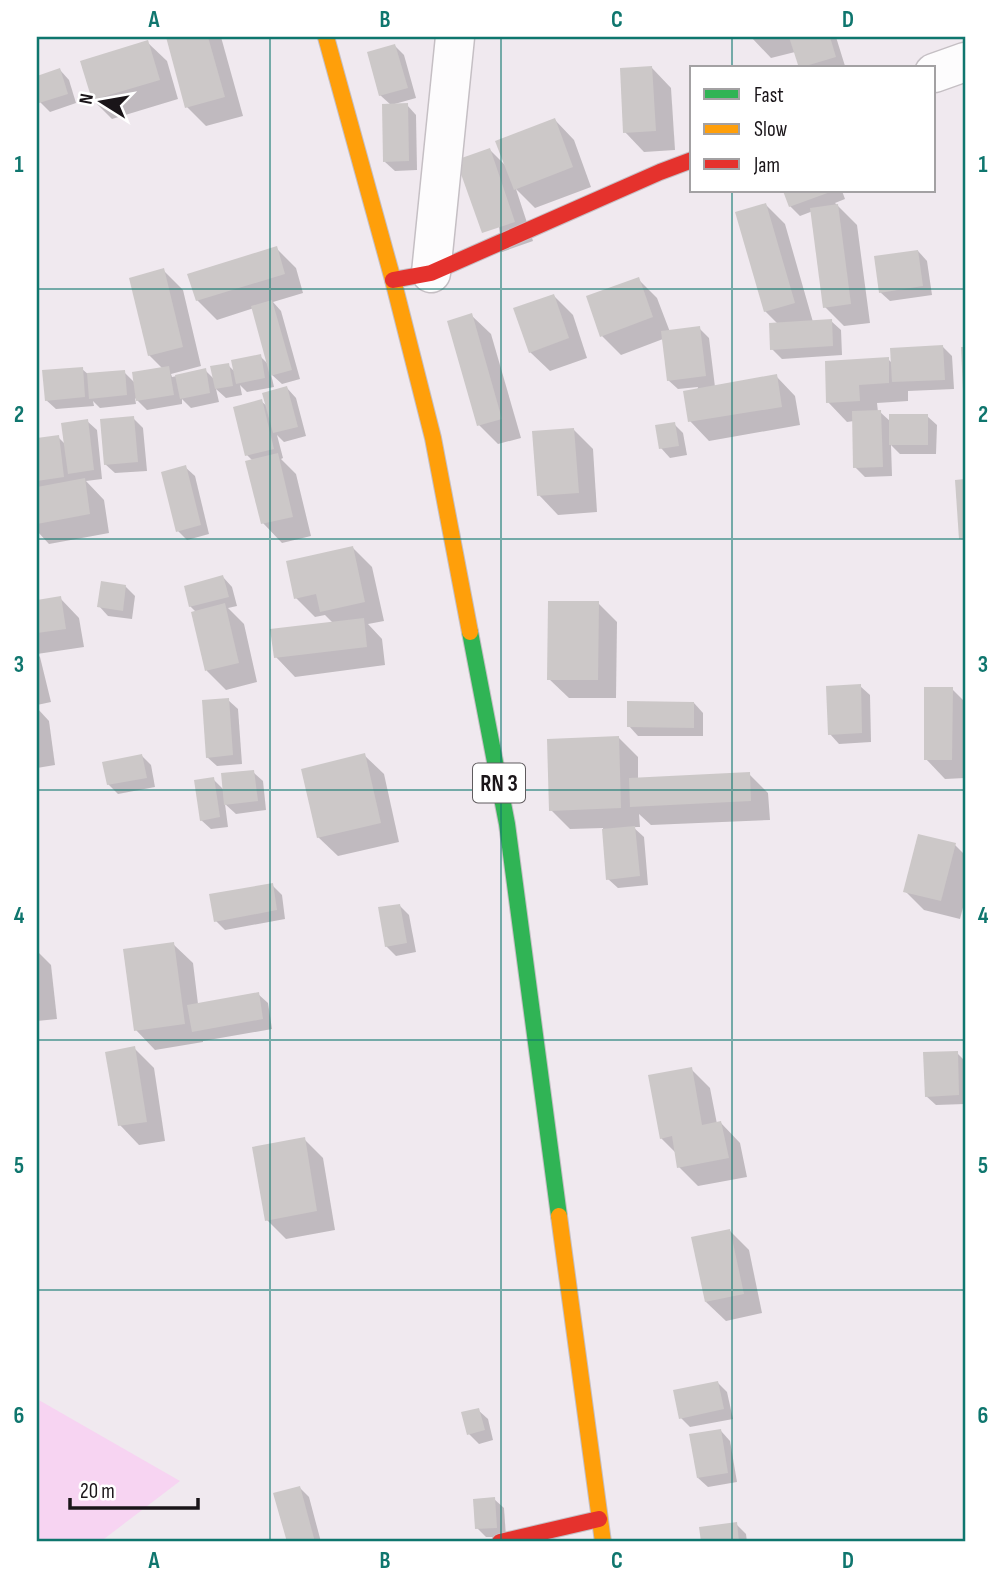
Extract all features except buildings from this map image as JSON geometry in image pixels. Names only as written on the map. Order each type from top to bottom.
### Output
[{"type":"main road","name":"RN 3","points":[[326,37],[433,438],[507,824],[603,1542]]},
{"type":"main road","points":[[393,280],[431,274],[690,161]]},
{"type":"main road","points":[[500,1542],[599,1519]]},
{"type":"street","points":[[431,274],[455,37]]},
{"type":"street","points":[[936,72],[965,62]]},
{"type":"shaded area","points":[[37,1399],[180,1481],[100,1542],[37,1542]]},
{"type":"traffic: fast","points":[[470,632],[507,824],[559,1216]]},
{"type":"traffic: slow","points":[[326,37],[433,438],[470,632]]},
{"type":"traffic: slow","points":[[559,1216],[603,1542]]},
{"type":"traffic: jam","points":[[393,280],[431,273],[690,161]]},
{"type":"traffic: jam","points":[[500,1542],[599,1519]]}]
